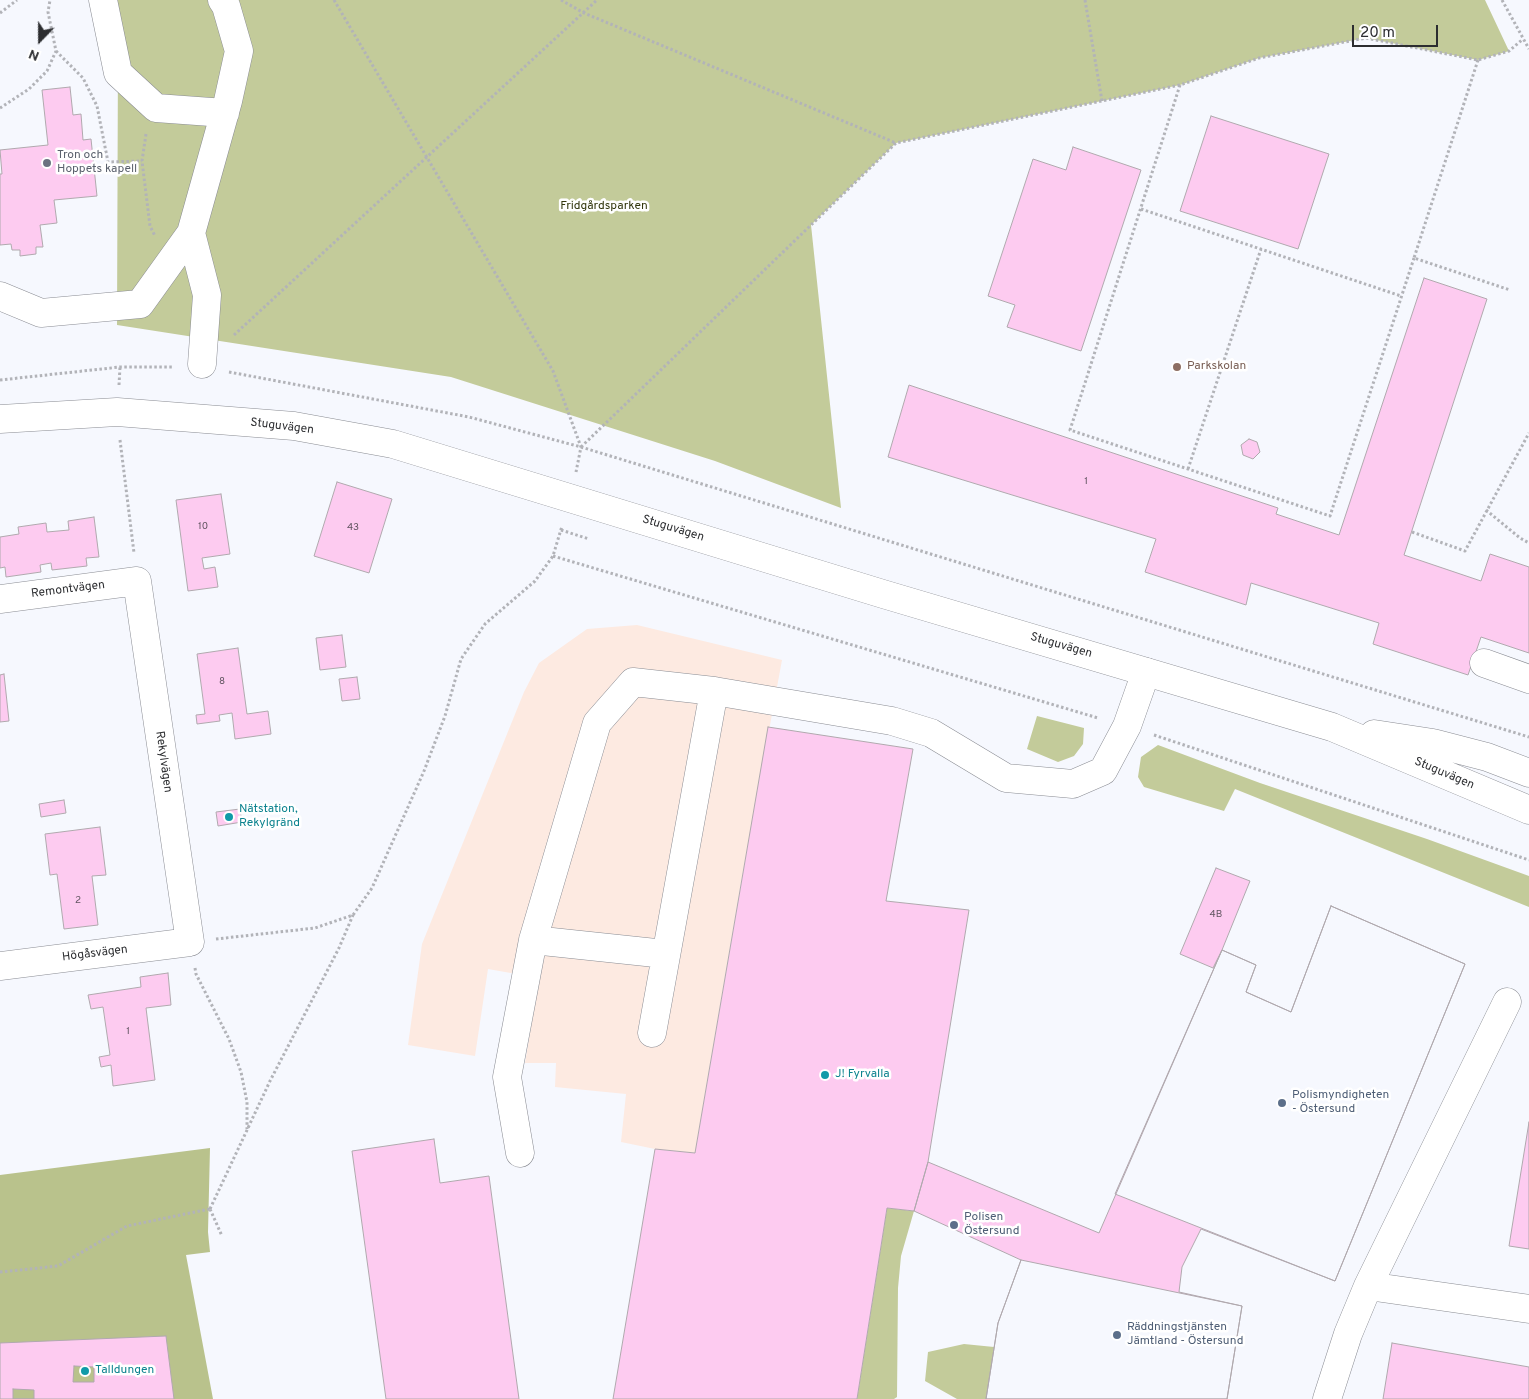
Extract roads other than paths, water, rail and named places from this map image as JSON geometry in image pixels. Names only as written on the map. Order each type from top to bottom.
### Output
[{"type":"main road","points":[[103,0],[118,73],[156,108],[225,113]]},
{"type":"main road","points":[[0,296],[41,314],[140,304],[191,232],[225,113],[239,50],[226,6],[222,0]]},
{"type":"main road","points":[[191,232],[207,295],[200,365]]},
{"type":"main road","name":"Stuguvägen","points":[[0,419],[117,412],[294,426],[393,444],[883,594],[1332,728],[1529,810]]},
{"type":"main road","name":"Remontvägen","points":[[0,599],[137,581]]},
{"type":"main road","name":"Rekylvägen","points":[[137,581],[190,942]]},
{"type":"main road","points":[[1484,663],[1529,678]]},
{"type":"main road","points":[[520,1154],[507,1077],[533,940],[597,723],[633,682],[714,691],[892,721],[931,733],[1006,778],[1073,784],[1103,771],[1127,726],[1146,672]]},
{"type":"main road","points":[[652,1033],[714,691]]},
{"type":"main road","name":"Stuguvägen","points":[[1332,728],[1433,743],[1487,757],[1529,773]]},
{"type":"main road","points":[[533,940],[665,954]]},
{"type":"main road","name":"Högåsvägen","points":[[0,966],[190,942]]},
{"type":"main road","points":[[1327,1399],[1348,1334],[1368,1286],[1508,1002]]},
{"type":"main road","points":[[1368,1286],[1529,1309]]},
{"type":"place","name":"Tron och Hoppets kapell","points":[[47,163]]},
{"type":"place","name":"Parkskolan","points":[[1177,367]]},
{"type":"place","name":"Nätstation, Rekylgränd","points":[[229,817]]},
{"type":"place","name":"J! Fyrvalla","points":[[825,1075]]},
{"type":"place","name":"Polismyndigheten - Östersund","points":[[1282,1103]]},
{"type":"place","name":"Polisen Östersund","points":[[954,1225]]},
{"type":"place","name":"Räddningstjänsten Jämtland - Östersund","points":[[1117,1335]]},
{"type":"place","name":"Talldungen","points":[[85,1371]]},
{"type":"park label","name":"Fridgårdsparken","points":[[604,207]]}]
